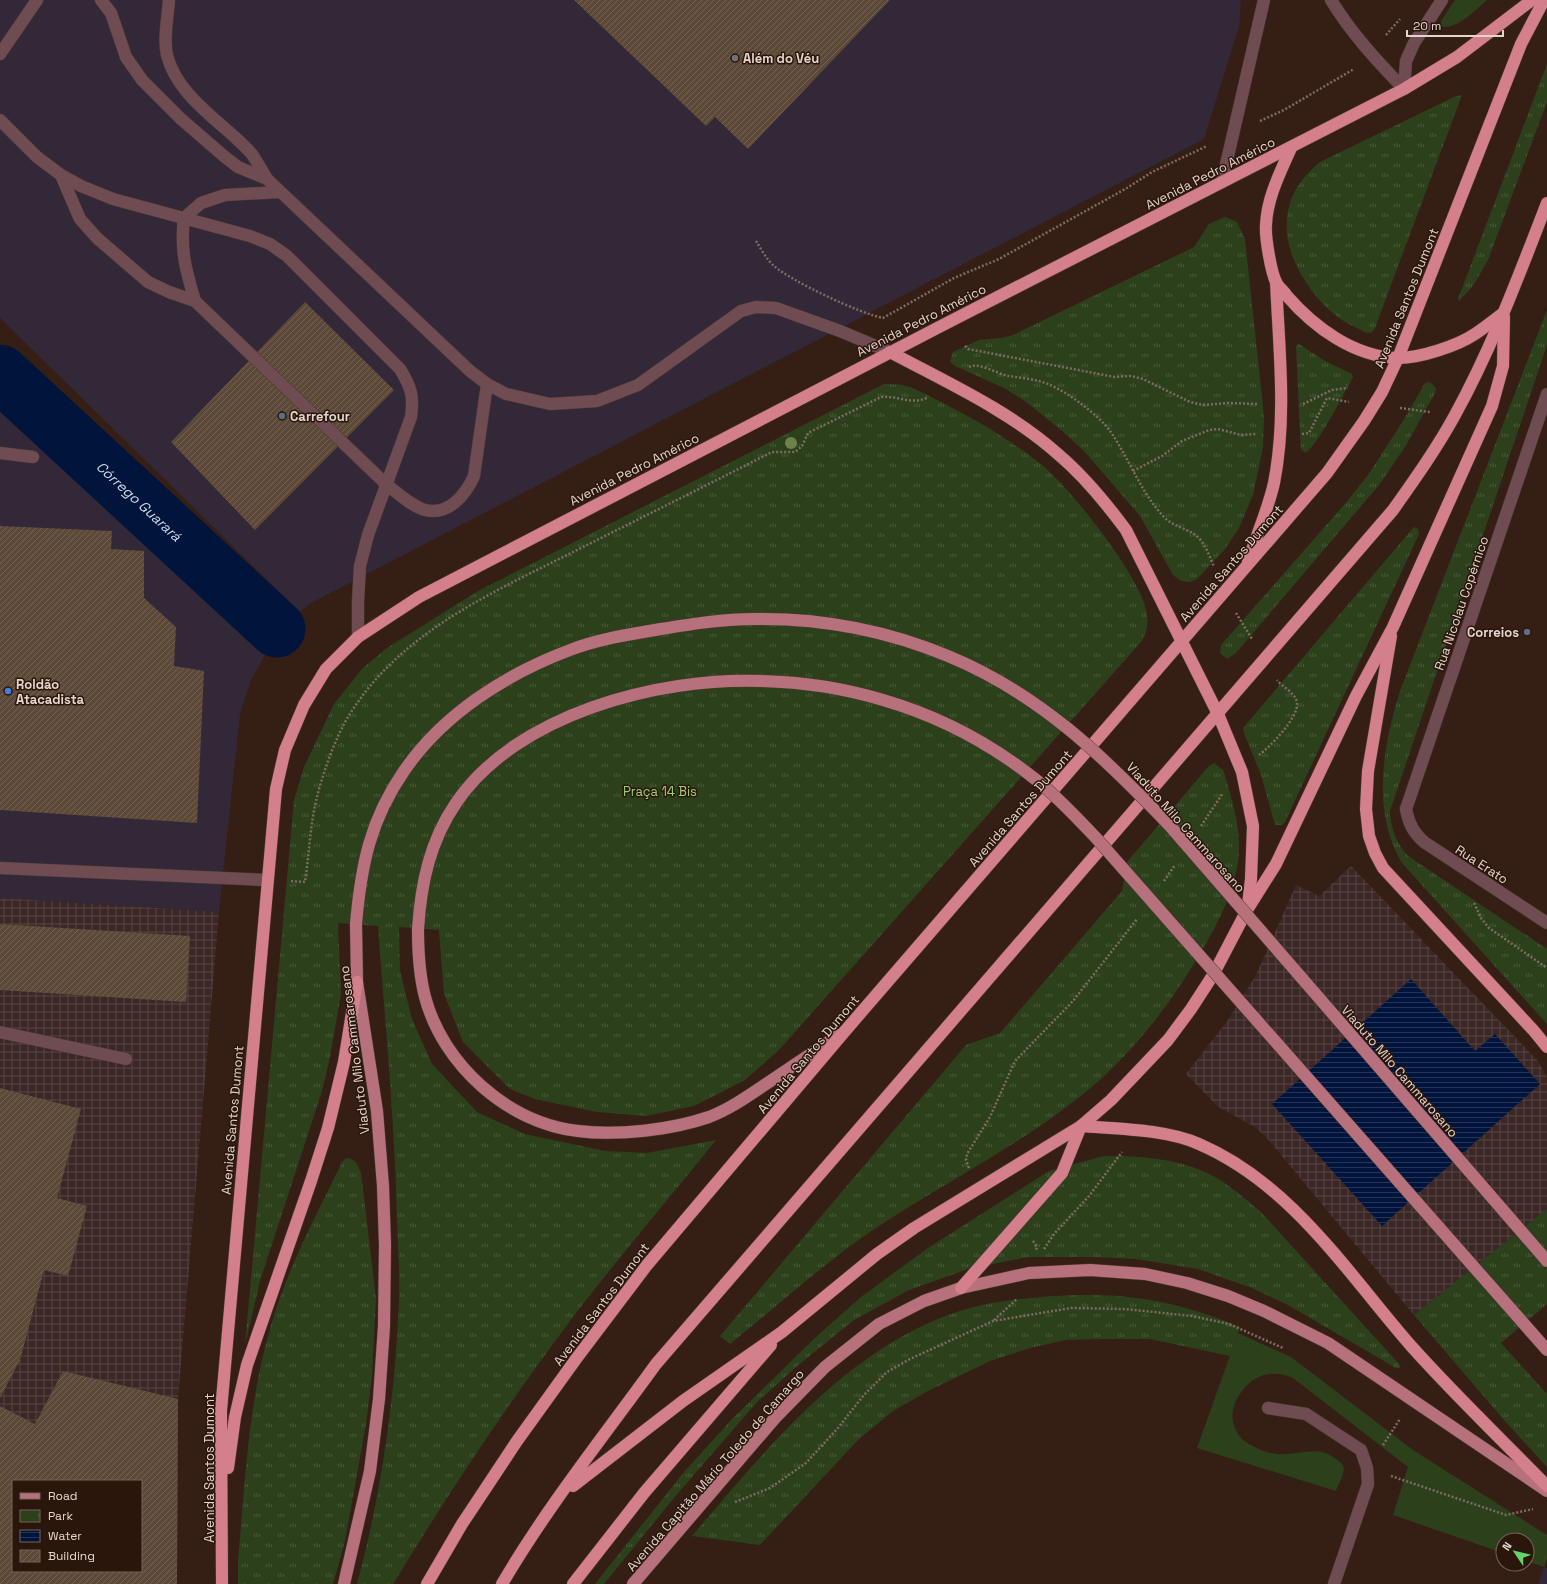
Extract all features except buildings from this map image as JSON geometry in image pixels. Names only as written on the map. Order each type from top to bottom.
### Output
[{"type":"highway","name":"Avenida Pedro Américo","points":[[326,669],[358,637],[419,597],[890,352],[1404,89],[1457,58],[1532,0]]},
{"type":"highway","name":"Avenida Santos Dumont","points":[[427,1584],[466,1518],[518,1441],[576,1359],[647,1265],[845,1031],[1245,569],[1327,473],[1347,447],[1374,405],[1398,358],[1521,44],[1544,0]]},
{"type":"highway","points":[[1245,569],[1273,486],[1278,457],[1281,402],[1276,282],[1267,242],[1266,225],[1268,205],[1275,184],[1291,148]]},
{"type":"highway","points":[[502,1584],[514,1563],[562,1494],[656,1364],[1393,510],[1432,455],[1456,414],[1504,312],[1547,203]]},
{"type":"highway","points":[[1276,282],[1303,313],[1322,329],[1349,345],[1376,354],[1398,358],[1427,353],[1453,345],[1474,335],[1504,312]]},
{"type":"highway","points":[[562,1494],[683,1401],[782,1332],[877,1254],[914,1228],[978,1187],[1081,1126],[1139,1072],[1177,1028],[1213,975],[1287,842],[1356,696],[1393,627],[1492,406],[1503,366],[1504,312]]},
{"type":"highway","points":[[890,352],[990,406],[1059,454],[1096,492],[1126,530],[1183,641],[1218,714],[1242,772],[1253,826],[1248,910]]},
{"type":"highway","points":[[1393,627],[1368,771],[1366,809],[1369,836],[1375,853],[1383,868],[1534,1031],[1547,1047]]},
{"type":"highway","name":"Avenida Santos Dumont","points":[[222,1584],[221,1411],[266,880],[276,789],[285,750],[304,705],[326,669]]},
{"type":"highway","points":[[222,1506],[235,1417],[247,1365],[309,1189],[328,1128],[344,1062],[357,982]]},
{"type":"highway","points":[[1081,1126],[1142,1131],[1198,1143],[1229,1159],[1263,1182],[1298,1213],[1418,1352],[1547,1486]]},
{"type":"highway","points":[[961,1288],[1062,1173],[1081,1126]]},
{"type":"highway","points":[[573,1584],[644,1494],[782,1332]]},
{"type":"main road","name":"Viaduto Milo Cammarosano","points":[[344,1584],[370,1471],[379,1400],[384,1326],[385,1246],[383,1186],[377,1111],[357,982],[356,924],[360,881],[369,842],[384,806],[404,771],[429,740],[460,711],[495,686],[532,665],[572,649],[613,637],[705,622],[740,620],[804,621],[854,628],[902,639],[955,659],[993,677],[1036,703],[1075,733],[1112,767],[1170,826],[1547,1262]]},
{"type":"main road","points":[[845,1031],[736,1104],[711,1116],[682,1125],[612,1133],[577,1131],[542,1122],[510,1107],[482,1087],[458,1061],[438,1031],[425,998],[418,964],[420,895],[428,863],[440,832],[456,803],[477,777],[502,754],[530,736],[557,722],[591,708],[640,693],[715,682],[758,681],[801,683],[843,690],[885,701],[925,715],[964,733],[1001,754],[1035,779],[1070,810],[1127,872],[1547,1350]]},
{"type":"main road","name":"Avenida Capitão Mário Toledo de Camargo","points":[[633,1584],[775,1418],[825,1367],[879,1324],[924,1301],[961,1288],[1029,1273],[1090,1270],[1145,1274],[1187,1283],[1228,1296],[1264,1311],[1328,1343],[1547,1491]]},
{"type":"street","points":[[0,54],[37,0]]},
{"type":"street","points":[[101,0],[111,13],[126,57],[142,80],[225,157],[238,167],[267,179]]},
{"type":"street","points":[[169,0],[166,53],[171,68],[180,83],[197,102],[252,155],[267,179],[280,192],[470,371],[487,384],[506,394],[550,404],[597,401],[638,385],[741,311],[756,307],[776,308],[840,331],[890,352]]},
{"type":"street","points":[[1222,182],[1264,0]]},
{"type":"street","points":[[1331,0],[1339,14],[1369,52],[1404,89]]},
{"type":"street","points":[[1404,89],[1406,62],[1414,43],[1442,0]]},
{"type":"street","points":[[0,120],[36,157],[61,176],[113,199],[184,218],[270,244],[287,256],[400,369],[408,383],[413,400],[412,417],[368,535],[360,566],[358,637]]},
{"type":"street","points":[[61,176],[80,218],[97,238],[148,282],[169,292],[195,301],[387,485],[412,503],[426,510],[442,509],[457,501],[468,490],[474,476],[487,384]]},
{"type":"street","points":[[195,301],[184,264],[181,237],[184,218],[201,203],[225,195],[280,192]]},
{"type":"street","name":"Rua Nicolau Copérnico","points":[[1409,822],[1406,809],[1409,797],[1547,394]]},
{"type":"street","points":[[0,453],[33,457]]},
{"type":"street","name":"Rua Erato","points":[[1409,822],[1415,834],[1424,842],[1547,923]]},
{"type":"street","points":[[0,868],[266,880]]},
{"type":"street","points":[[0,1032],[126,1059]]},
{"type":"street","points":[[1268,1408],[1306,1414],[1361,1450],[1368,1468],[1368,1484],[1334,1584]]},
{"type":"path","points":[[756,241],[773,266],[804,284],[858,310],[883,318],[954,278],[1006,255],[1120,192],[1152,172],[1233,132],[1284,110],[1352,71],[1402,17]]},
{"type":"path","points":[[965,346],[968,349],[1115,377],[1131,376],[1190,402],[1203,405],[1228,403],[1263,404]]},
{"type":"path","points":[[266,880],[305,882],[316,801],[331,754],[344,725],[362,697],[385,669],[402,652],[429,632],[485,597],[772,452],[795,452],[802,446],[808,433],[881,397],[893,396],[923,401],[969,367],[975,365],[1008,376],[1022,377],[1049,384],[1069,395],[1103,422],[1110,430],[1149,499],[1163,517],[1171,524],[1195,534],[1199,538],[1241,623],[1279,683],[1294,697],[1297,703],[1296,709],[1279,737],[1224,791],[1198,831]]},
{"type":"path","points":[[1299,405],[1309,402],[1332,390],[1348,388]]},
{"type":"path","points":[[1300,434],[1309,432],[1327,398],[1456,414]]},
{"type":"path","points":[[1133,471],[1162,456],[1182,441],[1209,430],[1218,429],[1242,435],[1264,433]]},
{"type":"path","points":[[1162,884],[1176,864]]},
{"type":"path","points":[[1472,899],[1481,918],[1489,928],[1547,968]]},
{"type":"path","points":[[978,1187],[966,1160],[967,1154],[990,1117],[1015,1061],[1073,1002],[1140,916]]},
{"type":"path","points":[[1029,1273],[1054,1234],[1089,1196],[1118,1156],[1142,1131]]},
{"type":"path","points":[[733,1502],[770,1488],[806,1463],[838,1428],[863,1396],[887,1372],[910,1359],[993,1321],[1016,1302],[1022,1293],[1037,1247],[1028,1234],[1015,1228]]},
{"type":"path","points":[[993,1321],[1071,1308],[1125,1310],[1192,1316],[1229,1324],[1285,1349]]},
{"type":"path","points":[[1412,1400],[1368,1468],[1506,1515],[1540,1507]]},
{"type":"shaded area","points":[[0,0],[1241,0],[1239,26],[1204,139],[311,603],[300,612],[0,318]]},
{"type":"shaded area","points":[[0,411],[202,583],[222,606],[267,651],[251,680],[240,714],[219,912],[0,898]]},
{"type":"shaded area","points":[[1351,866],[1537,1060],[1547,1077],[1547,1209],[1414,1315],[1266,1137],[1255,1127],[1217,1106],[1186,1074],[1228,1020],[1256,975],[1296,885],[1319,896]]},
{"type":"shaded area","points":[[0,898],[219,912],[178,1399],[177,1584],[0,1584]]},
{"type":"shaded area","points":[[1544,1567],[1547,1568],[1547,1584],[1538,1584]]},
{"type":"green space","points":[[1455,0],[1487,0],[1456,24],[1444,27],[1441,26],[1441,21]]},
{"type":"green space","points":[[1547,64],[1547,102],[1488,260],[1473,286],[1459,301],[1458,299]]},
{"type":"green space","points":[[1462,95],[1375,328],[1372,332],[1364,331],[1342,320],[1329,309],[1317,297],[1297,267],[1287,235],[1287,219],[1290,202],[1297,188],[1307,174],[1320,162],[1454,97]]},
{"type":"green space","points":[[1225,217],[1237,222],[1245,239],[1264,416],[1263,447],[1253,495],[1239,528],[1225,549],[1198,578],[1191,582],[1181,581],[1173,575],[1140,516],[1085,452],[1061,430],[1025,401],[1004,388],[955,366],[950,362],[953,352],[979,340],[1001,338],[1013,335],[1194,247],[1209,224]]},
{"type":"green space","points":[[1547,310],[1547,345],[1390,811],[1395,835],[1400,846],[1408,856],[1547,949],[1547,1024],[1402,863],[1392,843],[1386,822],[1383,800],[1383,778],[1389,734],[1400,691]]},
{"type":"green space","points":[[1299,344],[1325,361],[1352,374],[1353,377],[1323,431],[1310,449],[1305,453],[1301,449],[1300,434],[1296,346]]},
{"type":"green space","points":[[1430,382],[1436,388],[1435,393],[1405,447],[1379,485],[1236,653],[1227,659],[1220,653],[1221,645],[1344,505],[1368,475],[1403,421],[1425,383]]},
{"type":"green space","name":"Praça 14 Bis","points":[[884,384],[910,387],[963,414],[1018,447],[1055,477],[1086,512],[1118,555],[1131,576],[1141,595],[1147,614],[1147,627],[1145,634],[1141,642],[779,1050],[745,1080],[694,1106],[646,1116],[597,1112],[535,1099],[510,1089],[463,1042],[444,994],[439,930],[399,927],[400,971],[412,1019],[432,1064],[477,1112],[525,1134],[605,1151],[647,1153],[716,1140],[570,1321],[478,1450],[393,1584],[357,1584],[374,1514],[386,1444],[391,1408],[399,1301],[394,1147],[378,926],[338,923],[341,994],[330,1057],[322,1091],[260,1281],[245,1345],[294,800],[304,767],[334,704],[362,669],[387,648],[478,591]]},
{"type":"green space","points":[[1414,527],[1418,529],[1419,534],[1285,822],[1282,825],[1275,825],[1261,775],[1243,728]]},
{"type":"green space","points":[[1214,763],[1223,770],[1225,775],[1237,822],[1239,851],[1235,878],[1226,904],[1208,941],[1180,986],[1145,1033],[1104,1076],[1053,1117],[1025,1136],[882,1224],[842,1252],[730,1344],[720,1336],[966,1045],[1000,1033],[1122,891],[1127,862],[1208,767]]},
{"type":"green space","points":[[1104,1156],[1159,1159],[1185,1165],[1211,1175],[1230,1187],[1260,1211],[1399,1364],[1400,1368],[1396,1368],[1288,1305],[1252,1288],[1198,1269],[1136,1259],[1095,1257],[1028,1257],[968,1269],[909,1290],[854,1320],[802,1362],[758,1401],[673,1499],[604,1584],[595,1584],[684,1472],[734,1417],[817,1336],[861,1297],[928,1248],[1049,1171]]},
{"type":"green space","points":[[346,1158],[354,1161],[358,1165],[361,1173],[376,1298],[372,1376],[366,1424],[345,1541],[333,1584],[238,1584],[238,1561],[248,1444],[257,1386],[270,1329],[284,1286],[293,1265],[342,1162]]},
{"type":"green space","points":[[1547,1209],[1547,1304],[1501,1343],[1547,1394],[1547,1467],[1504,1420],[1414,1315]]},
{"type":"green space","points":[[1076,1295],[1115,1296],[1157,1301],[1199,1312],[1240,1327],[1230,1356],[1150,1339],[1103,1339],[1065,1340],[1030,1348],[990,1361],[926,1392],[893,1411],[859,1439],[760,1545],[692,1536],[781,1434],[814,1402],[885,1346],[924,1325],[966,1309],[1007,1301]]},
{"type":"green space","points":[[1238,1333],[1291,1357],[1413,1450],[1547,1535],[1547,1558],[1544,1567],[1535,1564],[1535,1532],[1495,1532],[1495,1550],[1393,1515],[1408,1467],[1293,1378],[1279,1374],[1272,1374],[1253,1380],[1239,1395],[1233,1409],[1233,1423],[1239,1436],[1246,1442],[1267,1452],[1285,1454],[1315,1451],[1322,1452],[1336,1459],[1342,1464],[1344,1471],[1336,1491],[1197,1448]]},
{"type":"water","points":[[1411,979],[1475,1051],[1495,1034],[1540,1084],[1382,1226],[1272,1104]]},
{"type":"waterway","name":"Córrego Guarará","points":[[0,373],[277,629]]},
{"type":"place","name":"Além do Véu","points":[[735,58]]},
{"type":"place","name":"Carrefour","points":[[282,416]]},
{"type":"place","name":"Correios","points":[[1527,632]]},
{"type":"place","name":"Roldão Atacadista","points":[[8,691]]}]
